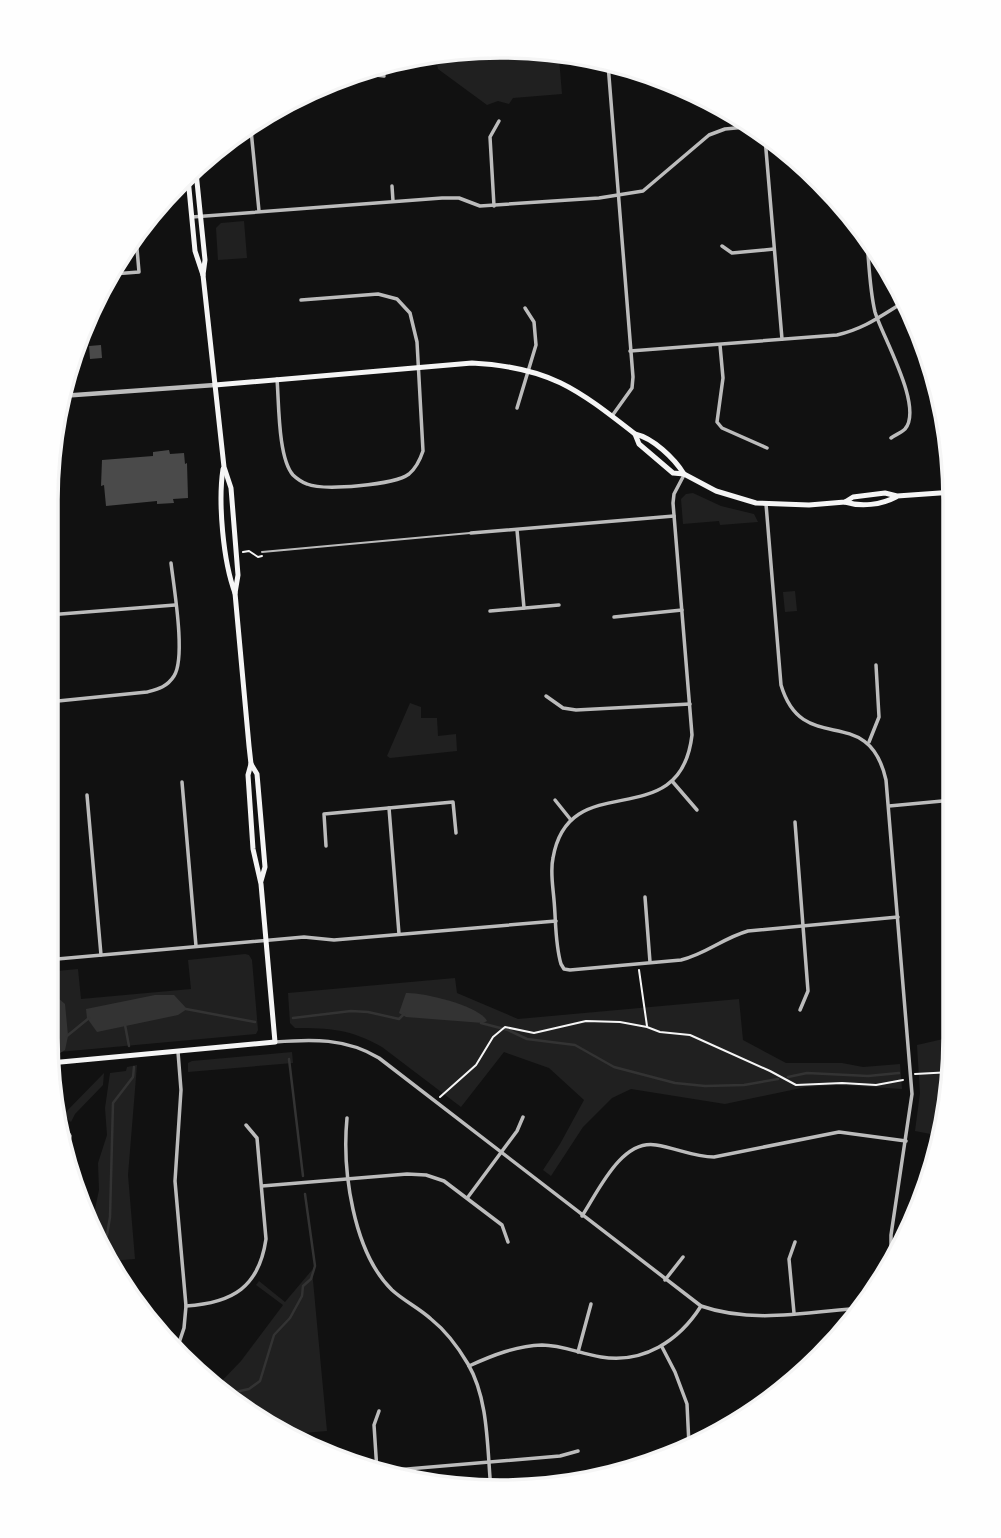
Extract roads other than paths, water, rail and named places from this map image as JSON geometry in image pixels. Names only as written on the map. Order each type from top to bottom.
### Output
[{"type":"main road","points":[[197,178],[205,260],[203,275],[224,467],[231,488],[237,553],[235,593]]},
{"type":"main road","points":[[189,185],[197,261],[203,275]]},
{"type":"main road","points":[[215,385],[472,363],[529,370],[584,394],[635,434],[644,436],[678,465],[684,474]]},
{"type":"main road","points":[[635,434],[639,444],[673,473],[684,474],[716,491],[745,500],[766,504],[845,502],[855,505],[886,502],[897,496],[943,493]]},
{"type":"main road","points":[[59,1062],[275,1042],[261,884],[253,849],[248,775],[251,764],[235,593],[229,576],[222,512],[220,487],[224,467]]},
{"type":"main road","points":[[251,764],[257,774],[265,867],[261,884]]},
{"type":"street","points":[[609,71],[632,388],[612,416]]},
{"type":"street","points":[[378,75],[384,76]]},
{"type":"street","points":[[494,206],[490,137],[499,121]]},
{"type":"street","points":[[192,217],[393,201],[459,198],[480,206],[494,206],[617,196],[643,191],[709,135],[739,128]]},
{"type":"street","points":[[251,135],[259,212]]},
{"type":"street","points":[[766,146],[782,339]]},
{"type":"street","points":[[392,186],[393,201]]},
{"type":"street","points":[[722,246],[732,253],[774,249]]},
{"type":"street","points":[[120,273],[139,272],[137,248]]},
{"type":"street","points":[[868,254],[878,320],[908,400],[907,425],[902,432],[891,438]]},
{"type":"street","points":[[276,379],[284,458],[294,476],[306,484],[326,487],[395,481],[408,474],[418,463],[423,451],[414,326],[410,313],[397,299],[378,294],[301,300]]},
{"type":"street","points":[[631,351],[837,335],[857,330],[899,306]]},
{"type":"street","points":[[517,408],[536,345],[534,322],[525,308]]},
{"type":"street","points":[[720,345],[723,378],[717,422],[722,428],[767,448]]},
{"type":"street","points":[[71,395],[215,385]]},
{"type":"street","points":[[684,474],[674,494],[674,516],[692,735],[688,755],[672,781],[661,789],[639,798],[600,803],[571,820],[562,834],[552,859],[559,957],[564,969],[695,957],[730,936],[747,931],[898,917]]},
{"type":"street","points":[[766,504],[781,685],[785,700],[793,712],[804,721],[855,735],[869,742],[883,764],[912,1094],[891,1246]]},
{"type":"street","points":[[471,533],[674,516]]},
{"type":"street","points":[[517,530],[524,608]]},
{"type":"street","points":[[58,701],[147,692],[162,688],[173,678],[180,659],[171,563]]},
{"type":"street","points":[[490,611],[559,604]]},
{"type":"street","points":[[58,614],[175,605]]},
{"type":"street","points":[[614,617],[682,610]]},
{"type":"street","points":[[869,742],[880,717],[876,665]]},
{"type":"street","points":[[546,696],[563,708],[576,710],[690,704]]},
{"type":"street","points":[[672,781],[697,810]]},
{"type":"street","points":[[182,782],[196,946]]},
{"type":"street","points":[[87,795],[101,955]]},
{"type":"street","points":[[555,800],[571,820]]},
{"type":"street","points":[[888,806],[943,801]]},
{"type":"street","points":[[326,846],[324,814],[453,802],[456,833]]},
{"type":"street","points":[[389,808],[399,934]]},
{"type":"street","points":[[795,822],[808,991],[800,1010]]},
{"type":"street","points":[[645,897],[650,962]]},
{"type":"street","points":[[58,959],[304,937],[334,940],[556,921]]},
{"type":"street","points":[[275,1042],[325,1040],[361,1048],[379,1058],[701,1306],[737,1316],[850,1309]]},
{"type":"street","points":[[178,1052],[181,1090],[175,1181],[186,1306],[179,1342]]},
{"type":"street","points":[[468,1197],[517,1132],[523,1117]]},
{"type":"street","points":[[348,1118],[346,1136],[350,1179],[356,1224],[364,1248],[391,1288],[449,1336],[469,1366],[482,1405],[490,1480]]},
{"type":"street","points":[[186,1306],[220,1302],[250,1281],[258,1269],[266,1238],[262,1186],[257,1138],[246,1125]]},
{"type":"street","points":[[582,1216],[620,1159],[641,1146],[655,1144],[704,1157],[714,1157],[839,1132],[906,1141]]},
{"type":"street","points":[[262,1186],[407,1174],[426,1175],[444,1181],[468,1197],[502,1225],[508,1242]]},
{"type":"street","points":[[794,1313],[789,1259],[796,1242]]},
{"type":"street","points":[[665,1280],[683,1257]]},
{"type":"street","points":[[578,1352],[591,1304]]},
{"type":"street","points":[[469,1366],[496,1353],[523,1347],[551,1346],[618,1359],[662,1347],[682,1331],[701,1306]]},
{"type":"street","points":[[662,1347],[687,1404],[689,1438]]},
{"type":"street","points":[[375,1462],[374,1424],[379,1411]]},
{"type":"street","points":[[403,1469],[560,1455],[578,1451]]},
{"type":"lane","points":[[261,552],[471,533]]},
{"type":"waterway","points":[[186,1009],[255,1022]]},
{"type":"waterway","points":[[293,1018],[351,1011],[399,1019],[404,1014]]},
{"type":"waterway","points":[[67,1036],[89,1018]]},
{"type":"waterway","points":[[481,1023],[508,1030],[527,1039],[575,1045],[614,1067],[675,1083],[705,1086],[744,1085],[778,1079]]},
{"type":"waterway","points":[[125,1025],[129,1046]]},
{"type":"waterway","points":[[289,1059],[303,1176]]},
{"type":"waterway","points":[[106,1239],[110,1217],[113,1103],[133,1077],[134,1067]]},
{"type":"waterway","points":[[788,1077],[807,1073],[868,1076],[899,1073]]},
{"type":"waterway","points":[[235,1392],[249,1389],[260,1381],[274,1335],[290,1318],[302,1296],[303,1286],[311,1279],[315,1266],[305,1194]]}]
